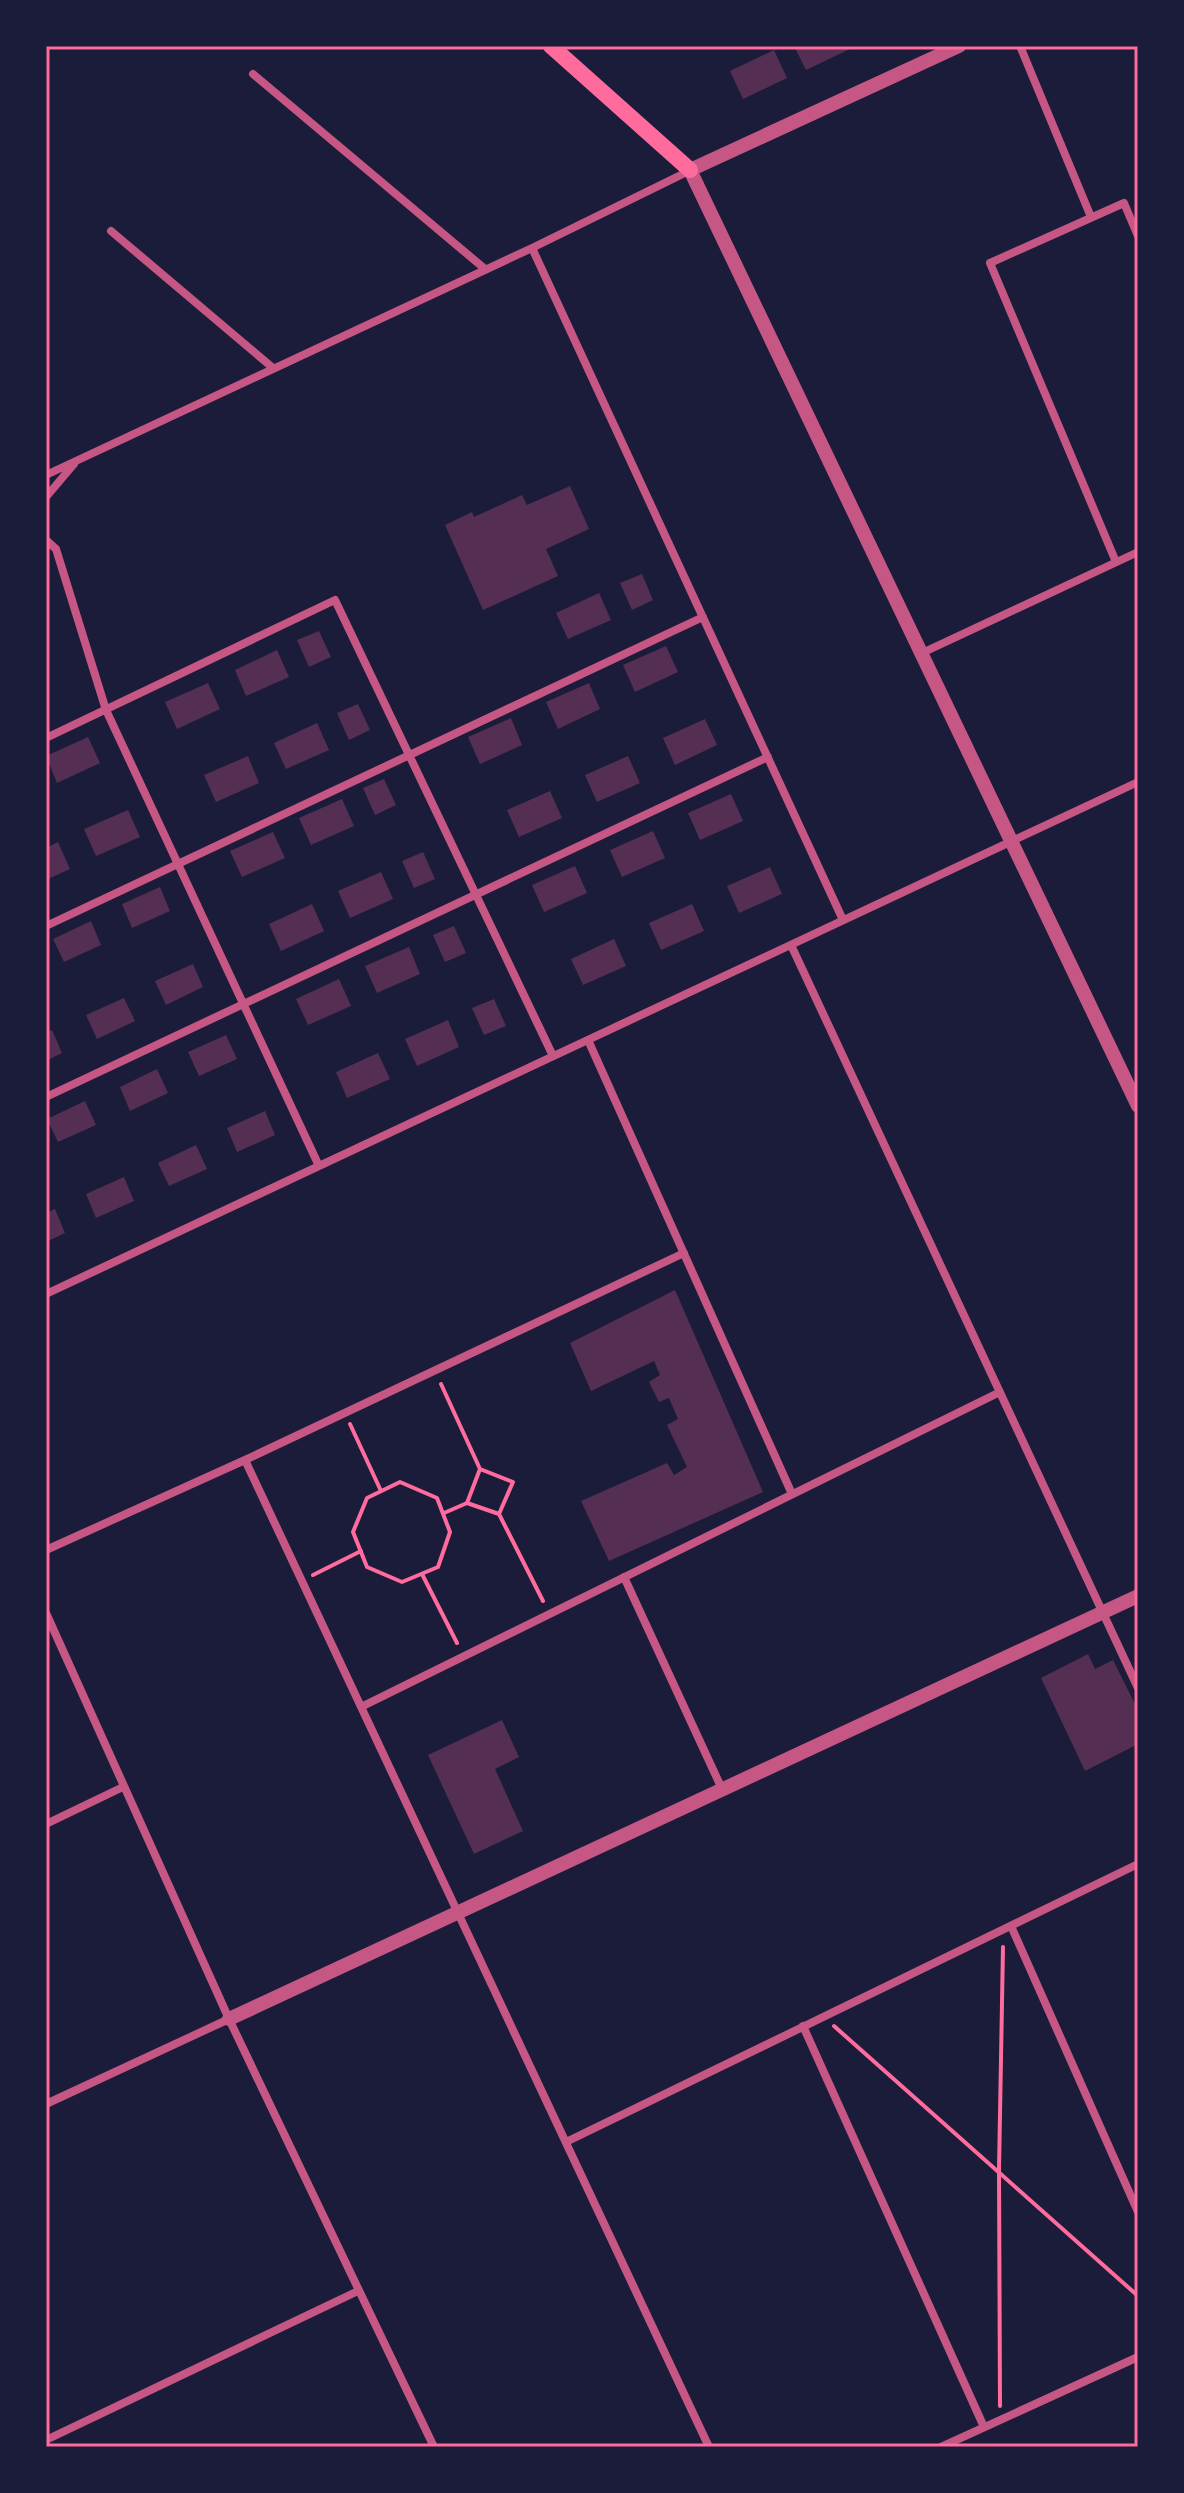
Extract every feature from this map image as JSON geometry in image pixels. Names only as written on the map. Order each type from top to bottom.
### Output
[{"type":"main road","points":[[551,46],[690,170]]},
{"type":"street","points":[[1020,46],[1091,217]]},
{"type":"street","points":[[46,475],[951,48]]},
{"type":"street","points":[[253,74],[485,269]]},
{"type":"street","points":[[690,170],[1138,1106]]},
{"type":"street","points":[[1116,562],[990,263],[1124,203],[1138,236]]},
{"type":"street","points":[[111,231],[273,368]]},
{"type":"street","points":[[532,248],[843,920]]},
{"type":"street","points":[[46,497],[78,460]]},
{"type":"street","points":[[46,540],[56,549],[106,710],[319,1166]]},
{"type":"street","points":[[922,653],[1138,552]]},
{"type":"street","points":[[46,738],[335,600],[553,1056]]},
{"type":"street","points":[[46,926],[703,617]]},
{"type":"street","points":[[46,1097],[768,757]]},
{"type":"street","points":[[46,1294],[1138,782]]},
{"type":"street","points":[[791,945],[1138,1688]]},
{"type":"street","points":[[588,1040],[792,1494]]},
{"type":"street","points":[[46,1550],[684,1253]]},
{"type":"street","points":[[361,1707],[1000,1392]]},
{"type":"street","points":[[245,1460],[709,2447]]},
{"type":"street","points":[[624,1577],[722,1789]]},
{"type":"street","points":[[46,2104],[1138,1596]]},
{"type":"street","points":[[46,1613],[229,2019],[434,2447]]},
{"type":"street","points":[[46,1824],[123,1787]]},
{"type":"street","points":[[566,2142],[1138,1864]]},
{"type":"street","points":[[1007,1927],[1138,2212]]},
{"type":"street","points":[[803,2026],[984,2427]]},
{"type":"street","points":[[46,2440],[358,2291]]},
{"type":"street","points":[[941,2447],[1138,2357]]},
{"type":"path","points":[[434,1371],[480,1469],[513,1482],[499,1514]]},
{"type":"path","points":[[345,1413],[381,1491]]},
{"type":"path","points":[[467,1503],[480,1469]]},
{"type":"path","points":[[400,1482],[437,1498],[443,1513],[450,1532],[438,1567],[402,1582],[367,1567],[353,1532],[367,1498],[400,1482]]},
{"type":"path","points":[[443,1513],[467,1503],[499,1514],[550,1613]]},
{"type":"path","points":[[302,1581],[361,1551]]},
{"type":"path","points":[[422,1574],[464,1656]]},
{"type":"path","points":[[1000,2420],[999,2170],[1007,1927]]},
{"type":"path","points":[[824,2017],[1138,2296]]},
{"type":"building","points":[[794,46],[848,46],[850,49],[806,70]]},
{"type":"building","points":[[774,50],[787,78],[743,99],[730,71]]},
{"type":"building","points":[[570,486],[589,529],[546,549],[558,576],[483,610],[445,525],[472,512],[474,517],[522,495],[527,505]]},
{"type":"building","points":[[642,574],[653,600],[632,610],[620,583]]},
{"type":"building","points":[[599,593],[611,620],[568,639],[556,613]]},
{"type":"building","points":[[319,631],[331,657],[309,667],[297,640]]},
{"type":"building","points":[[666,646],[678,672],[635,692],[623,665]]},
{"type":"building","points":[[277,650],[289,677],[246,696],[235,670]]},
{"type":"building","points":[[208,683],[220,709],[177,729],[165,702]]},
{"type":"building","points":[[589,683],[600,709],[558,729],[546,702]]},
{"type":"building","points":[[358,704],[370,730],[349,740],[337,713]]},
{"type":"building","points":[[511,718],[522,745],[480,764],[468,737]]},
{"type":"building","points":[[705,719],[717,745],[675,765],[663,738]]},
{"type":"building","points":[[317,723],[329,750],[286,769],[274,743]]},
{"type":"building","points":[[88,737],[100,763],[57,783],[46,756]]},
{"type":"building","points":[[248,756],[259,783],[216,802],[204,775]]},
{"type":"building","points":[[628,756],[640,783],[597,802],[585,775]]},
{"type":"building","points":[[384,779],[396,805],[375,815],[363,788]]},
{"type":"building","points":[[550,791],[562,818],[519,837],[507,810]]},
{"type":"building","points":[[731,794],[743,821],[700,840],[688,813]]},
{"type":"building","points":[[342,799],[354,826],[311,845],[299,818]]},
{"type":"building","points":[[128,810],[140,837],[96,856],[84,829]]},
{"type":"building","points":[[653,831],[665,858],[622,877],[610,850]]},
{"type":"building","points":[[273,832],[285,858],[242,877],[230,851]]},
{"type":"building","points":[[58,842],[70,869],[46,880],[46,848]]},
{"type":"building","points":[[423,852],[435,879],[414,888],[402,861]]},
{"type":"building","points":[[575,866],[587,893],[544,912],[532,885]]},
{"type":"building","points":[[770,867],[782,894],[739,913],[727,886]]},
{"type":"building","points":[[381,872],[393,899],[350,918],[338,891]]},
{"type":"building","points":[[160,887],[170,911],[132,928],[122,904]]},
{"type":"building","points":[[312,904],[324,931],[281,951],[269,924]]},
{"type":"building","points":[[692,904],[704,931],[661,950],[649,923]]},
{"type":"building","points":[[91,921],[101,945],[64,962],[53,939]]},
{"type":"building","points":[[454,926],[466,953],[445,962],[433,935]]},
{"type":"building","points":[[614,939],[626,966],[583,985],[571,959]]},
{"type":"building","points":[[409,947],[420,974],[377,993],[365,966]]},
{"type":"building","points":[[193,964],[203,987],[166,1005],[155,981]]},
{"type":"building","points":[[339,979],[351,1006],[308,1025],[296,999]]},
{"type":"building","points":[[124,998],[135,1021],[97,1039],[86,1015]]},
{"type":"building","points":[[494,999],[506,1026],[484,1035],[472,1008]]},
{"type":"building","points":[[448,1020],[459,1047],[417,1066],[405,1039]]},
{"type":"building","points":[[52,1030],[62,1053],[46,1061],[46,1032]]},
{"type":"building","points":[[226,1035],[237,1059],[199,1076],[188,1052]]},
{"type":"building","points":[[378,1053],[390,1079],[347,1098],[336,1072]]},
{"type":"building","points":[[157,1069],[168,1093],[130,1111],[120,1087]]},
{"type":"building","points":[[85,1101],[96,1125],[58,1142],[47,1119]]},
{"type":"building","points":[[265,1111],[275,1135],[237,1152],[227,1128]]},
{"type":"building","points":[[196,1145],[207,1169],[169,1186],[158,1163]]},
{"type":"building","points":[[124,1177],[134,1201],[96,1218],[86,1194]]},
{"type":"building","points":[[55,1209],[65,1233],[46,1242],[46,1213]]},
{"type":"building","points":[[675,1290],[763,1492],[609,1561],[581,1501],[667,1463],[674,1475],[687,1467],[667,1425],[678,1419],[669,1398],[659,1402],[649,1382],[660,1375],[654,1361],[591,1391],[570,1343]]},
{"type":"building","points":[[1088,1654],[1095,1669],[1113,1660],[1138,1710],[1138,1744],[1085,1771],[1041,1678]]},
{"type":"building","points":[[502,1720],[519,1757],[495,1769],[523,1831],[474,1854],[428,1755]]}]
